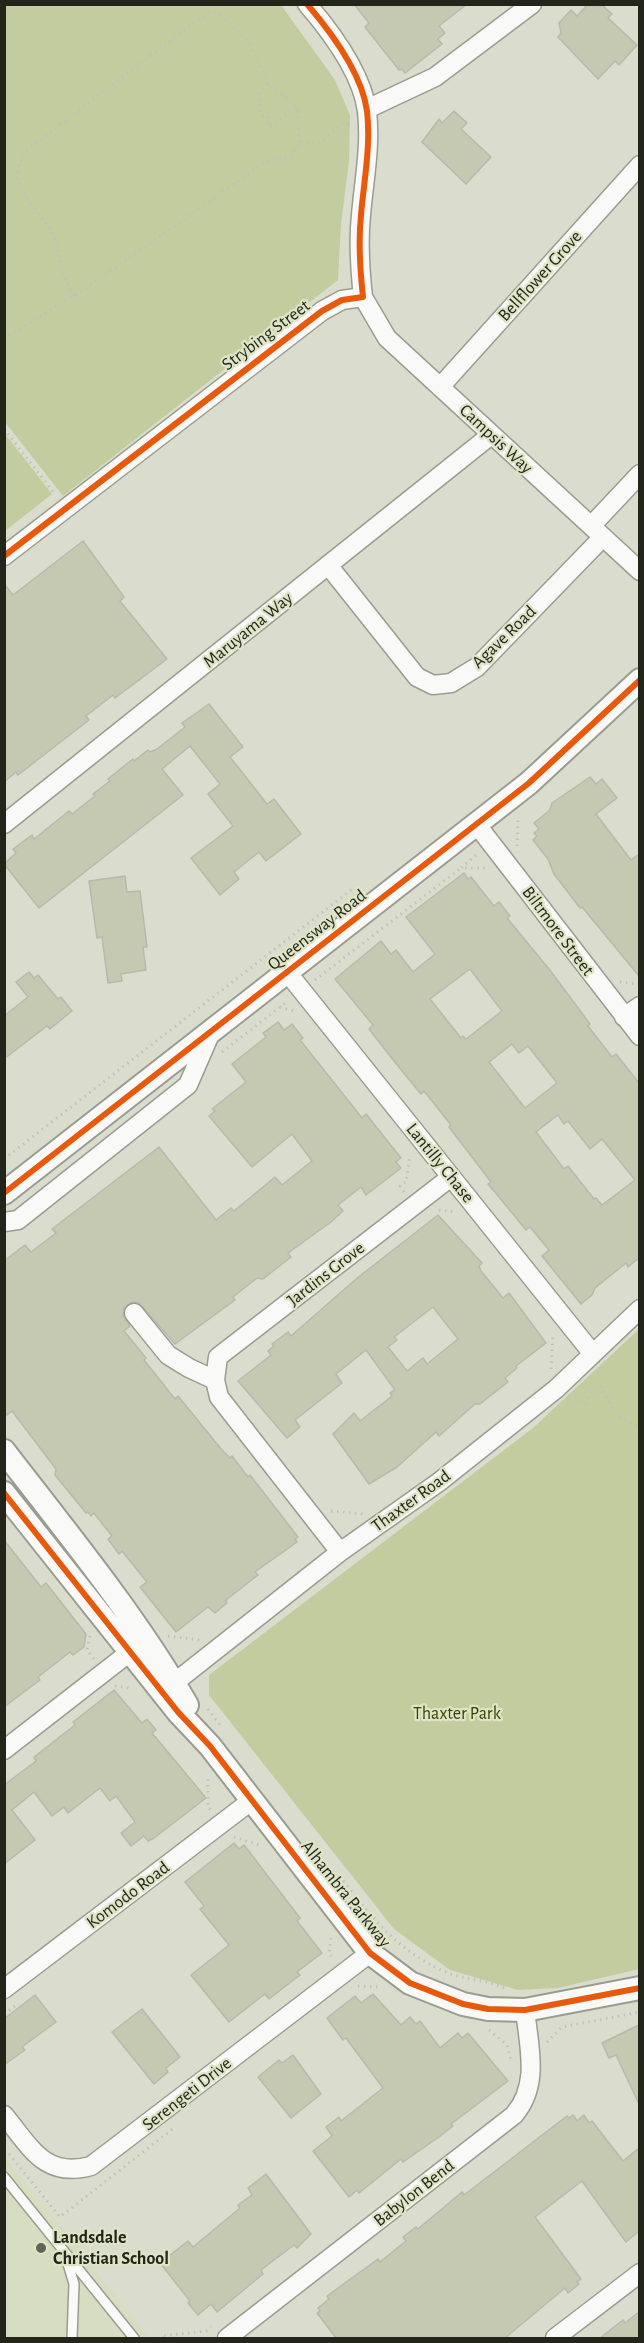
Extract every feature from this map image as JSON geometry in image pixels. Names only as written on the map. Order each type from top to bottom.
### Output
[{"type":"street","points":[[307,4],[350,62],[363,117],[368,163],[361,216],[359,265],[363,297]]},
{"type":"street","points":[[363,117],[435,77],[532,4]]},
{"type":"street","name":"Bellflower Grove","points":[[440,387],[639,165]]},
{"type":"street","name":"Campsis Way","points":[[363,297],[387,338],[639,571]]},
{"type":"street","name":"Strybing Street","points":[[4,556],[322,311],[342,300],[363,297]]},
{"type":"street","name":"Maruyama Way","points":[[4,824],[491,435]]},
{"type":"street","points":[[597,532],[639,474]]},
{"type":"street","name":"Agave Road","points":[[328,566],[417,677],[433,685],[451,683],[477,667],[597,532]]},
{"type":"street","name":"Queensway Road","points":[[4,1193],[529,783],[639,680]]},
{"type":"street","name":"Biltmore Street","points":[[477,825],[639,1036]]},
{"type":"street","name":"Lantilly Chase","points":[[287,972],[593,1354]]},
{"type":"street","points":[[624,1017],[639,1006]]},
{"type":"street","name":"Queensway Road","points":[[4,1222],[18,1220],[188,1085],[211,1032]]},
{"type":"street","name":"Jardins Grove","points":[[215,1380],[219,1357],[451,1177]]},
{"type":"street","name":"Thaxter Road","points":[[174,1683],[340,1552],[440,1482],[562,1383],[639,1309]]},
{"type":"street","points":[[134,1313],[168,1355],[215,1380],[219,1397],[340,1552]]},
{"type":"street","name":"Alhambra Parkway","points":[[4,1450],[110,1586],[174,1683],[203,1716],[210,1746]]},
{"type":"street","name":"Alhambra Parkway","points":[[4,1493],[178,1712],[210,1746],[370,1953],[410,1983],[441,1996],[488,2009],[525,2010],[639,1988]]},
{"type":"street","points":[[4,1750],[130,1652]]},
{"type":"street","name":"Komodo Road","points":[[4,1989],[251,1801]]},
{"type":"street","name":"Serengeti Drive","points":[[4,2115],[48,2165],[69,2170],[90,2166],[370,1953]]},
{"type":"street","name":"Babylon Bend","points":[[227,2338],[514,2115],[525,2102],[530,2088],[525,2010]]},
{"type":"street","points":[[555,2338],[639,2273]]},
{"type":"lane","points":[[4,2177],[134,2338]]},
{"type":"lane","points":[[58,2246],[72,2273],[72,2338]]},
{"type":"path","points":[[4,339],[74,296],[262,164],[296,153],[300,130],[296,108],[286,96],[268,84],[255,52],[244,36],[217,13],[209,14],[15,160]]},
{"type":"path","points":[[268,84],[260,94],[259,106],[261,115],[268,116],[269,127],[296,108]]},
{"type":"path","points":[[299,142],[320,143],[342,124],[363,117]]},
{"type":"path","points":[[12,184],[53,234],[62,270],[74,296]]},
{"type":"path","points":[[4,429],[61,502]]},
{"type":"path","points":[[220,1053],[461,868]]},
{"type":"path","points":[[4,1159],[355,887]]},
{"type":"path","points":[[280,1007],[300,1013]]},
{"type":"path","points":[[410,1152],[406,1182],[400,1186],[422,1215],[429,1209],[456,1212],[463,1220]]},
{"type":"path","points":[[546,1327],[553,1336],[549,1367],[562,1383],[579,1401],[586,1403],[593,1389],[600,1386],[616,1414],[639,1429]]},
{"type":"path","points":[[329,1511],[361,1512],[374,1528]]},
{"type":"path","points":[[92,1628],[87,1650],[117,1687],[138,1689]]},
{"type":"path","points":[[203,1716],[221,1726]]},
{"type":"path","points":[[201,1770],[208,1779],[208,1807],[221,1824],[232,1837],[257,1843],[264,1852]]},
{"type":"path","points":[[336,1873],[381,1930],[405,1951],[447,1973],[491,1982],[509,1991]]},
{"type":"path","points":[[328,1932],[332,1938],[329,1954],[355,1986],[380,1987],[388,1992]]},
{"type":"path","points":[[507,2045],[550,2042],[562,2027],[639,2012]]},
{"type":"path","points":[[482,2029],[493,2031],[507,2045],[511,2070]]},
{"type":"path","points":[[4,2148],[60,2217],[180,2123]]},
{"type":"path","points":[[163,2338],[161,2336],[206,2331],[214,2325]]},
{"type":"shaded area","name":"Landsdale Christian School","points":[[5,2157],[149,2338],[5,2338]]},
{"type":"green space","points":[[5,4],[281,5],[335,80],[350,115],[349,161],[341,224],[338,280],[63,496],[5,422]]},
{"type":"green space","points":[[5,434],[52,494],[5,531]]},
{"type":"green space","name":"Thaxter Park","points":[[639,1329],[639,1969],[558,1988],[518,1990],[450,1970],[394,1929],[209,1695],[209,1675],[533,1428]]},
{"type":"building","points":[[354,4],[467,4],[439,26],[445,33],[438,39],[442,44],[405,73],[402,69],[399,70],[365,27],[369,23]]},
{"type":"building","points":[[588,4],[601,4],[612,14],[608,18],[637,45],[619,65],[615,61],[598,79],[558,37],[561,33],[559,23],[571,10],[577,16]]},
{"type":"building","points":[[454,111],[467,123],[461,129],[491,157],[466,184],[422,142],[439,119],[442,123]]},
{"type":"building","points":[[83,541],[124,597],[120,601],[167,659],[115,698],[113,695],[86,716],[89,720],[18,775],[16,772],[4,782],[4,584],[13,595]]},
{"type":"building","points":[[209,704],[243,747],[230,757],[267,804],[274,799],[301,834],[266,861],[259,852],[234,872],[239,879],[220,895],[191,858],[233,826],[208,794],[220,784],[190,746],[162,769],[183,795],[39,908],[4,864],[16,853],[13,849],[32,835],[34,839],[69,811],[72,814],[95,796],[93,794],[110,781],[108,779],[133,759],[134,761],[148,750],[150,752],[157,749],[185,727],[182,723]]},
{"type":"building","points":[[590,777],[596,784],[602,779],[617,798],[596,814],[631,860],[639,854],[639,976],[582,907],[580,908],[554,874],[548,859],[533,840],[537,836],[534,833],[539,829],[534,823],[550,810],[552,803]]},
{"type":"building","points":[[464,873],[468,879],[471,877],[494,906],[499,902],[510,916],[507,918],[549,969],[590,1024],[588,1026],[612,1057],[616,1054],[639,1083],[639,1258],[628,1267],[626,1263],[595,1288],[592,1295],[581,1304],[542,1256],[549,1250],[530,1227],[526,1230],[488,1184],[491,1182],[449,1127],[451,1125],[424,1091],[421,1094],[394,1061],[369,1029],[373,1025],[335,979],[381,941],[391,954],[396,950],[413,972],[435,954],[406,917]],"holes":[[[470,969],[502,1011],[466,1039],[463,1036],[461,1038],[430,999]],[[512,1044],[519,1053],[528,1046],[557,1083],[525,1108],[489,1062]],[[558,1115],[564,1124],[568,1121],[590,1149],[602,1139],[635,1180],[602,1205],[596,1198],[594,1199],[568,1166],[564,1169],[536,1132]]]},
{"type":"building","points":[[125,876],[127,892],[140,891],[147,947],[143,947],[146,970],[121,974],[122,981],[108,983],[102,937],[97,938],[89,881]]},
{"type":"building","points":[[29,972],[34,978],[38,975],[58,999],[61,997],[72,1011],[50,1029],[47,1026],[4,1059],[4,1016],[28,997],[16,982]]},
{"type":"building","points":[[278,1022],[284,1030],[292,1024],[303,1038],[300,1040],[362,1118],[366,1114],[401,1158],[396,1162],[401,1168],[366,1195],[361,1187],[338,1205],[343,1211],[331,1222],[288,1253],[291,1257],[263,1279],[257,1278],[233,1297],[235,1300],[175,1344],[139,1303],[132,1302],[124,1308],[123,1315],[130,1326],[124,1331],[146,1358],[144,1360],[175,1399],[178,1396],[222,1450],[230,1458],[232,1456],[248,1477],[250,1475],[298,1537],[295,1539],[297,1542],[255,1572],[258,1575],[226,1600],[227,1603],[215,1613],[208,1607],[176,1632],[140,1587],[147,1582],[122,1551],[119,1554],[108,1539],[112,1536],[94,1513],[91,1516],[88,1512],[86,1513],[55,1475],[56,1469],[12,1411],[4,1417],[4,1261],[25,1245],[31,1252],[56,1233],[52,1229],[159,1147],[216,1220],[231,1208],[234,1211],[275,1177],[282,1185],[312,1161],[292,1134],[252,1167],[209,1116],[215,1111],[212,1109],[246,1082],[232,1064],[266,1037],[263,1033]]},
{"type":"building","points":[[438,1215],[482,1263],[479,1266],[481,1271],[503,1298],[509,1293],[546,1343],[516,1366],[517,1368],[505,1378],[508,1382],[480,1404],[475,1404],[439,1436],[436,1432],[397,1467],[369,1484],[333,1434],[354,1413],[360,1421],[392,1396],[390,1393],[395,1390],[366,1350],[336,1374],[342,1383],[295,1420],[300,1427],[287,1438],[238,1381],[271,1355],[268,1351],[274,1346],[272,1344],[288,1332],[291,1336],[356,1279]],"holes":[[[433,1307],[458,1339],[427,1364],[423,1358],[407,1371],[388,1347],[397,1340],[394,1337]]]},
{"type":"building","points":[[4,1540],[41,1587],[46,1583],[86,1634],[84,1647],[73,1655],[70,1652],[38,1677],[40,1680],[4,1707]]},
{"type":"building","points":[[114,1690],[142,1723],[147,1719],[156,1730],[152,1733],[206,1798],[154,1838],[148,1841],[144,1836],[131,1846],[121,1833],[135,1822],[116,1796],[110,1801],[100,1788],[68,1813],[64,1807],[52,1816],[34,1792],[12,1810],[35,1840],[4,1864],[4,1785],[36,1761],[34,1757]]},
{"type":"building","points":[[234,1843],[239,1849],[244,1845],[300,1918],[297,1921],[322,1953],[297,1972],[300,1975],[269,1999],[265,1994],[229,2022],[191,1975],[229,1945],[200,1909],[204,1906],[185,1882]]},
{"type":"building","points":[[373,1994],[401,2025],[410,2017],[416,2024],[420,2021],[440,2048],[458,2033],[462,2038],[468,2033],[508,2081],[451,2124],[453,2126],[439,2137],[403,2162],[401,2159],[359,2193],[357,2190],[349,2197],[313,2151],[332,2136],[326,2127],[339,2117],[341,2121],[383,2088],[346,2038],[343,2040],[327,2018],[355,1996],[361,2003]]},
{"type":"building","points":[[35,1995],[56,2022],[22,2047],[25,2050],[4,2065],[4,2019]]},
{"type":"building","points":[[142,2009],[180,2057],[166,2068],[168,2072],[154,2084],[112,2032]]},
{"type":"building","points":[[639,2025],[639,2104],[616,2055],[609,2058],[602,2043]]},
{"type":"building","points":[[293,2055],[321,2094],[291,2118],[258,2077],[279,2060],[282,2063]]},
{"type":"building","points":[[573,2115],[577,2121],[584,2115],[589,2123],[592,2121],[623,2161],[639,2148],[639,2231],[626,2242],[582,2181],[535,2217],[581,2279],[577,2282],[579,2284],[568,2293],[565,2288],[505,2338],[336,2338],[317,2313],[320,2311],[318,2308],[329,2299],[327,2296],[378,2259],[380,2262],[406,2241],[403,2237],[416,2227],[418,2229],[462,2192],[464,2195],[567,2116],[569,2118]]},
{"type":"building","points":[[266,2174],[311,2234],[297,2248],[294,2245],[261,2270],[263,2274],[217,2312],[211,2304],[198,2315],[188,2303],[190,2301],[160,2263],[188,2241],[193,2247],[240,2208],[238,2205],[252,2195],[248,2188]]},
{"type":"building","points":[[639,2312],[639,2338],[600,2338],[623,2320],[625,2323]]},
{"type":"cycle path","points":[[4,556],[322,311],[342,300],[363,297],[360,236],[368,150],[367,111],[352,68],[326,27],[307,4]]},
{"type":"cycle path","points":[[4,1193],[529,783],[640,680]]},
{"type":"cycle path","points":[[4,1493],[178,1712],[210,1746],[370,1953],[410,1983],[463,2004],[488,2009],[525,2010],[640,1988]]},
{"type":"place","name":"Landsdale Christian School","points":[[41,2248]]}]
